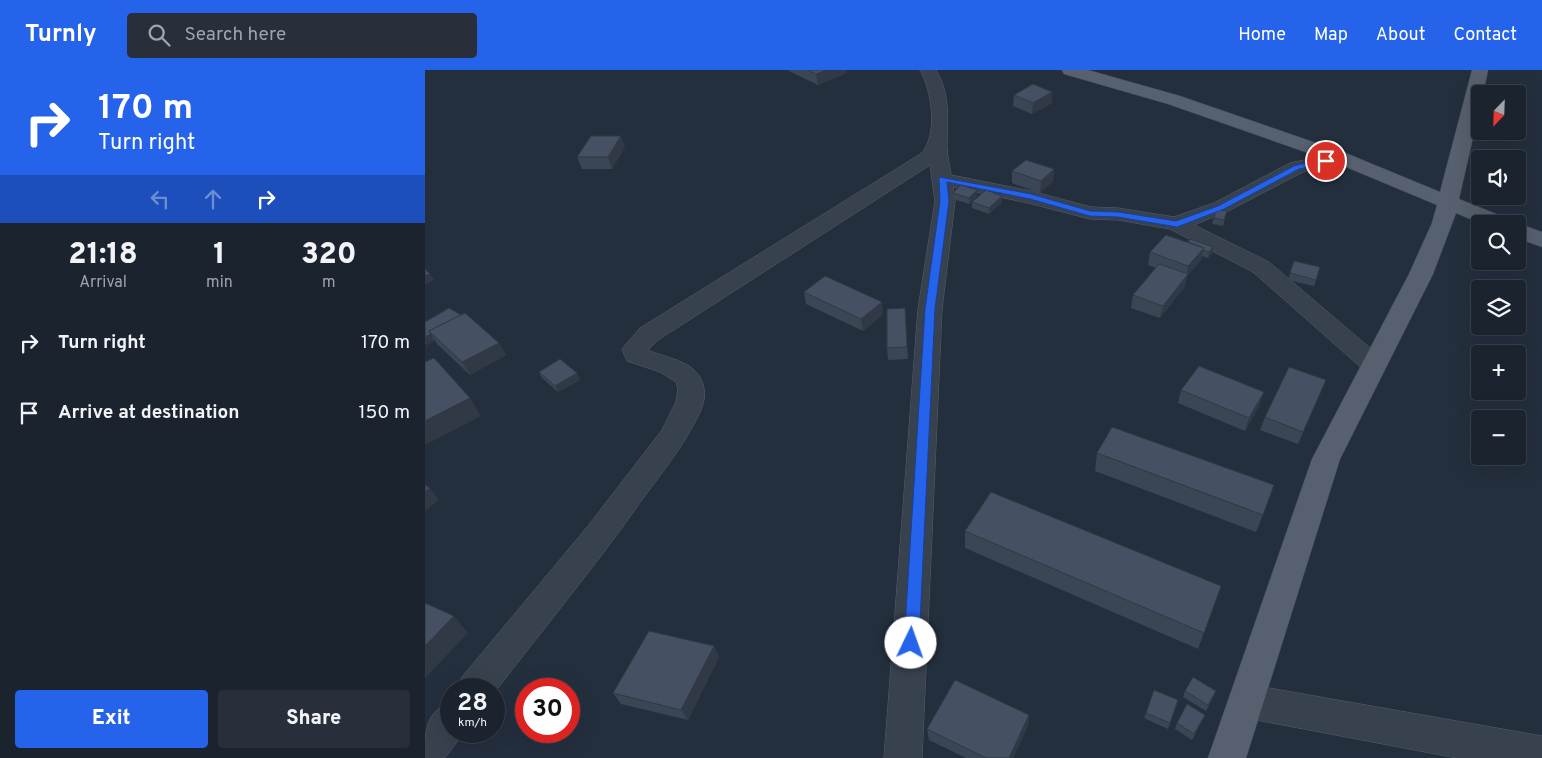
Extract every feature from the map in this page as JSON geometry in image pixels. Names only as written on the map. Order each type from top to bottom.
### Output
[{"type":"main road","points":[[1070,70],[1175,100],[1341,158],[1479,215]]},
{"type":"main road","points":[[1227,758],[1326,459],[1421,274],[1443,223],[1480,70]]},
{"type":"main road","points":[[1526,234],[1542,240]]},
{"type":"street","points":[[903,758],[924,436],[930,309],[945,201],[937,146],[939,135],[937,85],[928,70]]},
{"type":"street","points":[[484,678],[613,518],[682,422],[690,404],[691,388],[686,378],[679,370],[669,365],[636,355],[635,349],[639,343],[649,334],[913,168],[929,157],[937,146]]},
{"type":"street","points":[[1177,224],[1221,208],[1297,168],[1341,158]]},
{"type":"street","points":[[942,179],[1031,197],[1090,213],[1118,214],[1177,224],[1261,267],[1373,365]]},
{"type":"street","points":[[1246,701],[1542,755]]},
{"type":"street","points":[[425,753],[440,733]]},
{"type":"building","points":[[807,70],[827,70],[816,74]]},
{"type":"building","points":[[1033,84],[1052,92],[1033,103],[1014,95]]},
{"type":"building","points":[[591,136],[621,136],[608,157],[577,157]]},
{"type":"building","points":[[1026,160],[1054,169],[1041,181],[1012,171]]},
{"type":"building","points":[[961,185],[977,190],[969,198],[953,193]]},
{"type":"building","points":[[986,190],[1002,196],[989,208],[972,202]]},
{"type":"building","points":[[1216,209],[1227,211],[1224,220],[1214,218]]},
{"type":"building","points":[[1166,235],[1204,248],[1188,266],[1150,252]]},
{"type":"building","points":[[1190,239],[1213,247],[1209,252],[1203,250],[1204,248],[1188,242]]},
{"type":"building","points":[[1294,261],[1320,267],[1316,280],[1290,273]]},
{"type":"building","points":[[1159,264],[1188,274],[1163,306],[1133,295]]},
{"type":"building","points":[[425,269],[430,274],[425,276]]},
{"type":"building","points":[[825,276],[882,302],[861,319],[804,292]]},
{"type":"building","points":[[449,308],[461,315],[429,331],[431,334],[425,337],[425,322]]},
{"type":"building","points":[[905,308],[907,347],[887,348],[887,309]]},
{"type":"building","points":[[465,313],[499,343],[462,362],[429,331]]},
{"type":"building","points":[[434,358],[470,398],[425,421],[425,362]]},
{"type":"building","points":[[560,359],[577,373],[555,386],[539,372]]},
{"type":"building","points":[[1199,366],[1264,392],[1249,418],[1181,390]]},
{"type":"building","points":[[1289,367],[1326,380],[1303,432],[1265,417]]},
{"type":"building","points":[[1112,427],[1274,485],[1263,515],[1097,453]]},
{"type":"building","points":[[425,485],[430,488],[425,492]]},
{"type":"building","points":[[991,492],[1221,586],[1204,633],[965,531]]},
{"type":"building","points":[[425,603],[454,616],[425,646]]},
{"type":"building","points":[[649,631],[714,646],[681,710],[613,693]]},
{"type":"building","points":[[1193,677],[1216,691],[1208,705],[1185,691]]},
{"type":"building","points":[[955,680],[1029,715],[1009,758],[986,758],[927,729]]},
{"type":"building","points":[[1154,690],[1178,700],[1170,723],[1146,713]]},
{"type":"building","points":[[1187,704],[1205,715],[1194,734],[1177,723]]},
{"type":"route","points":[[911,643],[930,309],[945,201],[942,179],[1031,197],[1090,213],[1118,214],[1177,224],[1221,208],[1297,168],[1326,161]]}]
